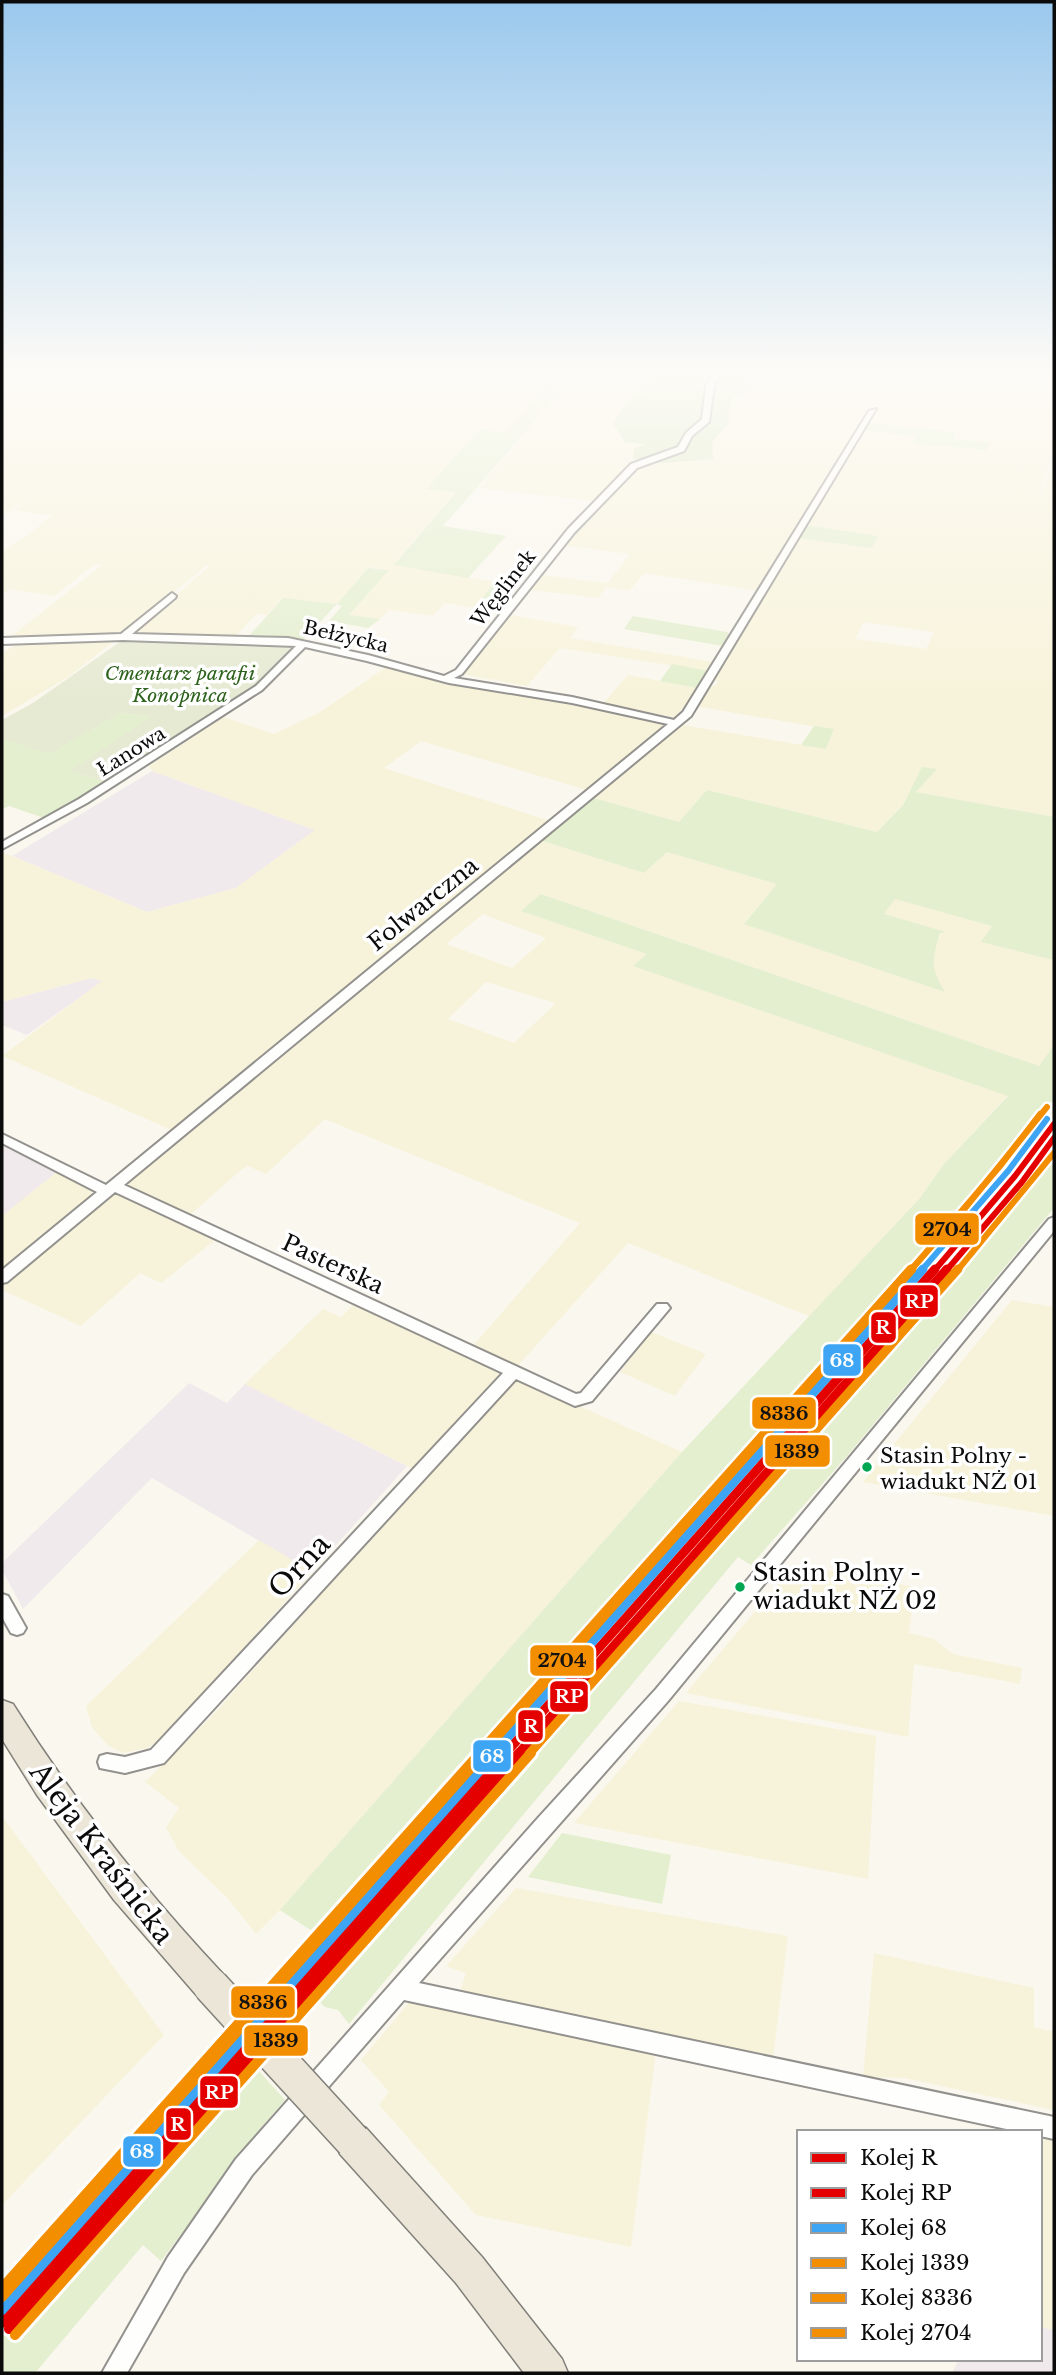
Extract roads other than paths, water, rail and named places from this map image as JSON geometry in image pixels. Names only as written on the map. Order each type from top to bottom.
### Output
[{"type":"main road","name":"Aleja Kraśnicka","points":[[2,1713],[45,1784],[90,1846],[161,1933],[211,1986]]},
{"type":"main road","points":[[211,1986],[469,2270],[548,2373]]},
{"type":"street","name":"Węglinek","points":[[445,679],[459,672],[571,531],[620,481]]},
{"type":"street","name":"Folwarczna","points":[[2,1278],[687,714],[830,481]]},
{"type":"street","points":[[122,637],[172,596]]},
{"type":"street","name":"Bełżycka","points":[[2,641],[122,637],[288,641],[368,658],[445,679],[572,700],[676,723]]},
{"type":"street","name":"Łanowa","points":[[2,846],[83,801],[259,688],[302,645]]},
{"type":"street","name":"Pasterska","points":[[2,1138],[575,1400],[586,1397],[662,1308]]},
{"type":"street","points":[[114,2373],[169,2276],[244,2167],[662,1695],[1054,1222]]},
{"type":"street","name":"Orna","points":[[107,1762],[125,1765],[156,1756],[513,1372]]},
{"type":"street","points":[[2,1601],[17,1628]]},
{"type":"street","points":[[400,1989],[1054,2128]]},
{"type":"rail line","name":"2704","points":[[2,2288],[962,1212],[1047,1107]]},
{"type":"rail line","name":"8336","points":[[2,2297],[908,1273],[1001,1165],[1040,1114]]},
{"type":"rail line","name":"68","points":[[2,2310],[914,1279],[1008,1171],[1047,1119]]},
{"type":"rail line","name":"R","points":[[2,2323],[921,1285],[1015,1176],[1054,1124]]},
{"type":"rail line","name":"RP","points":[[9,2329],[928,1291],[1022,1182],[1054,1138]]},
{"type":"rail line","name":"1339","points":[[15,2335],[934,1297],[1054,1153]]},
{"type":"place","name":"Stasin Polny - wiadukt NŻ 01","points":[[867,1467]]},
{"type":"place","name":"Stasin Polny - wiadukt NŻ 02","points":[[740,1587]]},
{"type":"park label","name":"Cmentarz parafii Konopnica","points":[[180,684]]}]
